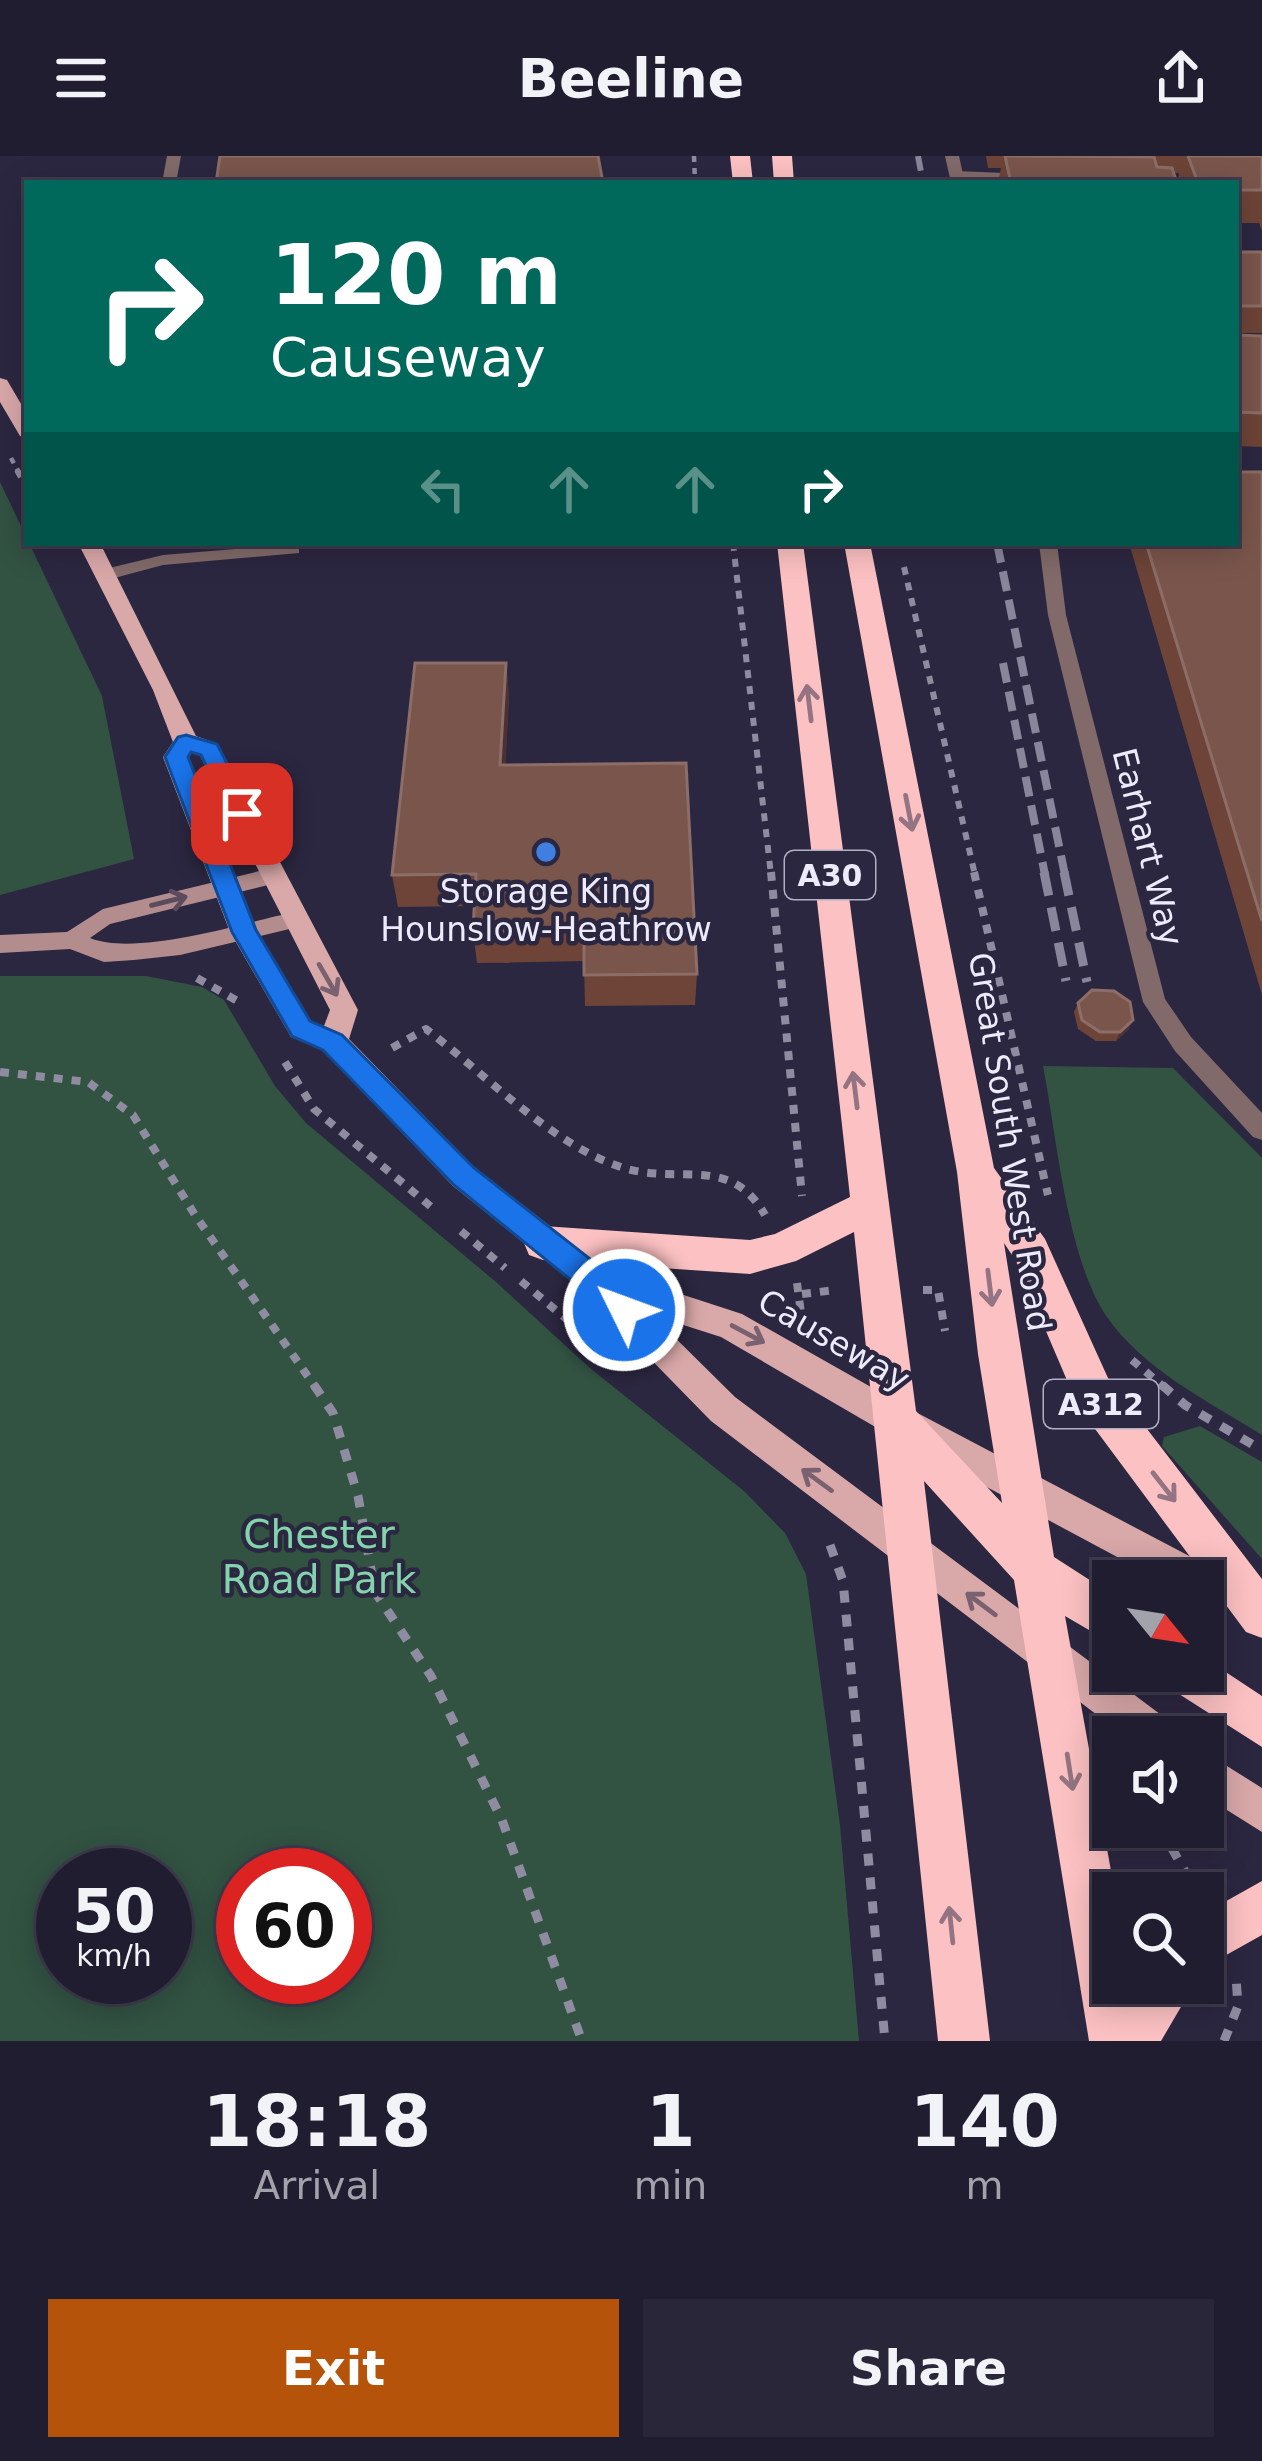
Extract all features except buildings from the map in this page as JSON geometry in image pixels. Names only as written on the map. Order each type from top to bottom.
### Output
[{"type":"highway","name":"A30","points":[[790,546],[896,1420],[964,2041]]},
{"type":"highway","name":"Great South West Road","points":[[858,546],[976,1172],[998,1354],[1115,2041]]},
{"type":"highway","name":"A312","points":[[976,1172],[1031,1251],[1093,1391],[1262,1616]]},
{"type":"highway","points":[[543,1244],[750,1257],[782,1249],[869,1206]]},
{"type":"highway","name":"A312","points":[[896,1420],[1034,1569],[1092,1607]]},
{"type":"highway","points":[[1215,1692],[1262,1724]]},
{"type":"highway","points":[[1224,1943],[1262,1906]]},
{"type":"highway","points":[[1130,2041],[1155,2004]]},
{"type":"main road","points":[[0,384],[24,427]]},
{"type":"main road","name":"Causeway","points":[[91,546],[186,742],[209,750],[344,1010],[333,1042]]},
{"type":"main road","name":"Causeway","points":[[186,742],[176,757],[226,889],[244,932],[301,1029],[333,1042],[464,1177],[598,1283],[723,1408],[910,1550]]},
{"type":"main road","name":"Causeway","points":[[598,1283],[730,1324],[1022,1488]]},
{"type":"main road","name":"A312","points":[[1022,1488],[1159,1560]]},
{"type":"main road","name":"A312","points":[[910,1550],[1129,1716]]},
{"type":"main road","name":"A312","points":[[1224,1595],[1262,1616]]},
{"type":"main road","points":[[1224,1786],[1262,1812]]},
{"type":"street","points":[[952,156],[957,179],[1050,178]]},
{"type":"street","name":"Earhart Way","points":[[1048,546],[1057,615],[1154,1002],[1183,1044],[1262,1130]]},
{"type":"street","points":[[107,574],[163,560],[293,549]]},
{"type":"street","points":[[72,940],[103,917],[272,876]]},
{"type":"street","points":[[0,944],[72,940],[104,953],[180,946],[294,920]]},
{"type":"path","points":[[733,546],[803,1179],[798,1206]]},
{"type":"path","name":"Great South West Road","points":[[902,563],[1048,1196]]},
{"type":"path","points":[[426,1028],[560,1130],[617,1167],[667,1177],[734,1180],[748,1187],[768,1220],[783,1213]]},
{"type":"path","points":[[0,1072],[88,1082],[133,1115],[195,1215],[333,1413],[358,1496],[375,1592],[431,1676],[502,1820],[582,2041]]},
{"type":"path","points":[[802,1294],[827,1291]]},
{"type":"path","points":[[1129,1358],[1185,1405],[1262,1450]]},
{"type":"path","points":[[825,1536],[843,1581],[885,2041]]},
{"type":"path","points":[[1224,1971],[1238,2006],[1224,2041]]},
{"type":"green space","points":[[0,482],[24,532],[24,546],[31,546],[102,696],[134,859],[0,895]]},
{"type":"green space","name":"Chester Road Park","points":[[0,976],[146,976],[202,987],[224,1000],[275,1086],[306,1123],[496,1282],[591,1369],[744,1491],[785,1533],[806,1574],[840,1825],[859,2041],[0,2041]]},
{"type":"green space","points":[[1043,1066],[1173,1068],[1262,1158],[1262,1435],[1158,1368],[1107,1317],[1093,1293],[1073,1231]]},
{"type":"green space","points":[[1200,1426],[1262,1462],[1262,1559],[1162,1446],[1164,1437]]},
{"type":"railway","points":[[918,156],[922,180]]},
{"type":"railway","points":[[998,546],[1065,875]]},
{"type":"railway","points":[[1003,663],[1045,875]]},
{"type":"railway","points":[[1044,872],[1066,981]]},
{"type":"railway","points":[[1064,872],[1087,982]]},
{"type":"place","name":"Storage King Hounslow-Heathrow","points":[[546,852]]},
{"type":"route","points":[[242,814],[209,750],[186,742],[176,757],[226,889],[244,932],[301,1029],[333,1042],[464,1177],[598,1283],[624,1310]]}]
